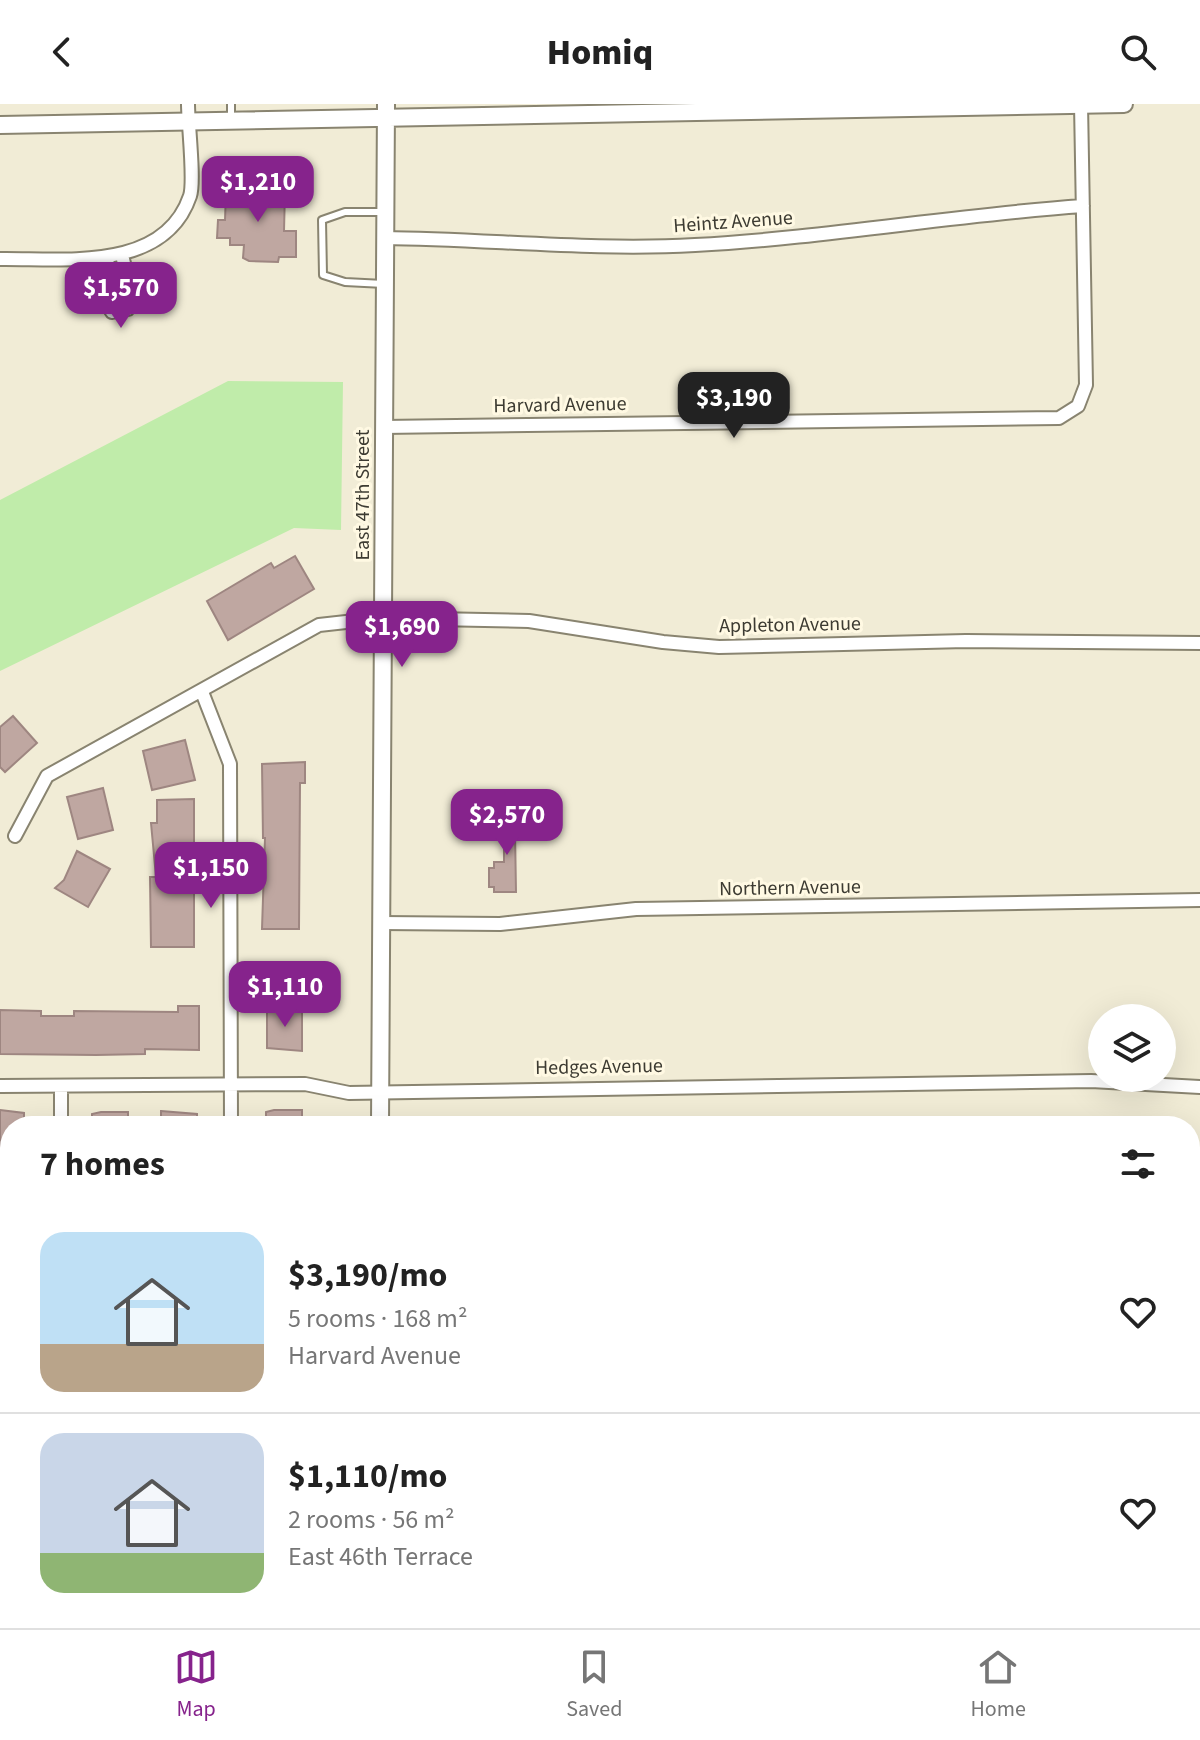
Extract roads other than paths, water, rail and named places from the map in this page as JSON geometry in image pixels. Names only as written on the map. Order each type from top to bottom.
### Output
[{"type":"street","points":[[0,259],[108,258],[122,255],[158,237],[191,195],[188,104]]},
{"type":"street","points":[[1081,104],[1083,206]]},
{"type":"street","points":[[0,125],[231,122],[386,111],[1124,104]]},
{"type":"street","name":"East 47th Street","points":[[380,1116],[386,111]]},
{"type":"street","name":"Heintz Avenue","points":[[384,238],[634,248],[819,235],[981,213],[1083,206]]},
{"type":"street","name":"Harvard Avenue","points":[[383,427],[1059,418],[1078,406],[1086,385],[1083,206]]},
{"type":"street","points":[[108,258],[103,298],[112,312],[121,312],[128,309],[133,301],[122,255]]},
{"type":"street","name":"Appleton Avenue","points":[[15,836],[47,776],[319,625],[382,618],[529,621],[663,642],[719,647],[966,641],[1200,643]]},
{"type":"street","points":[[202,692],[223,738],[230,764],[231,1116]]},
{"type":"street","name":"Northern Avenue","points":[[381,923],[500,924],[636,909],[1200,900]]},
{"type":"street","name":"Hedges Avenue","points":[[0,1086],[305,1084],[349,1093],[380,1090],[1091,1081],[1200,1087]]},
{"type":"street","points":[[61,1086],[61,1116]]},
{"type":"lane","points":[[231,104],[231,122]]},
{"type":"lane","points":[[384,284],[345,282],[323,275],[322,220],[345,212],[385,212]]}]
